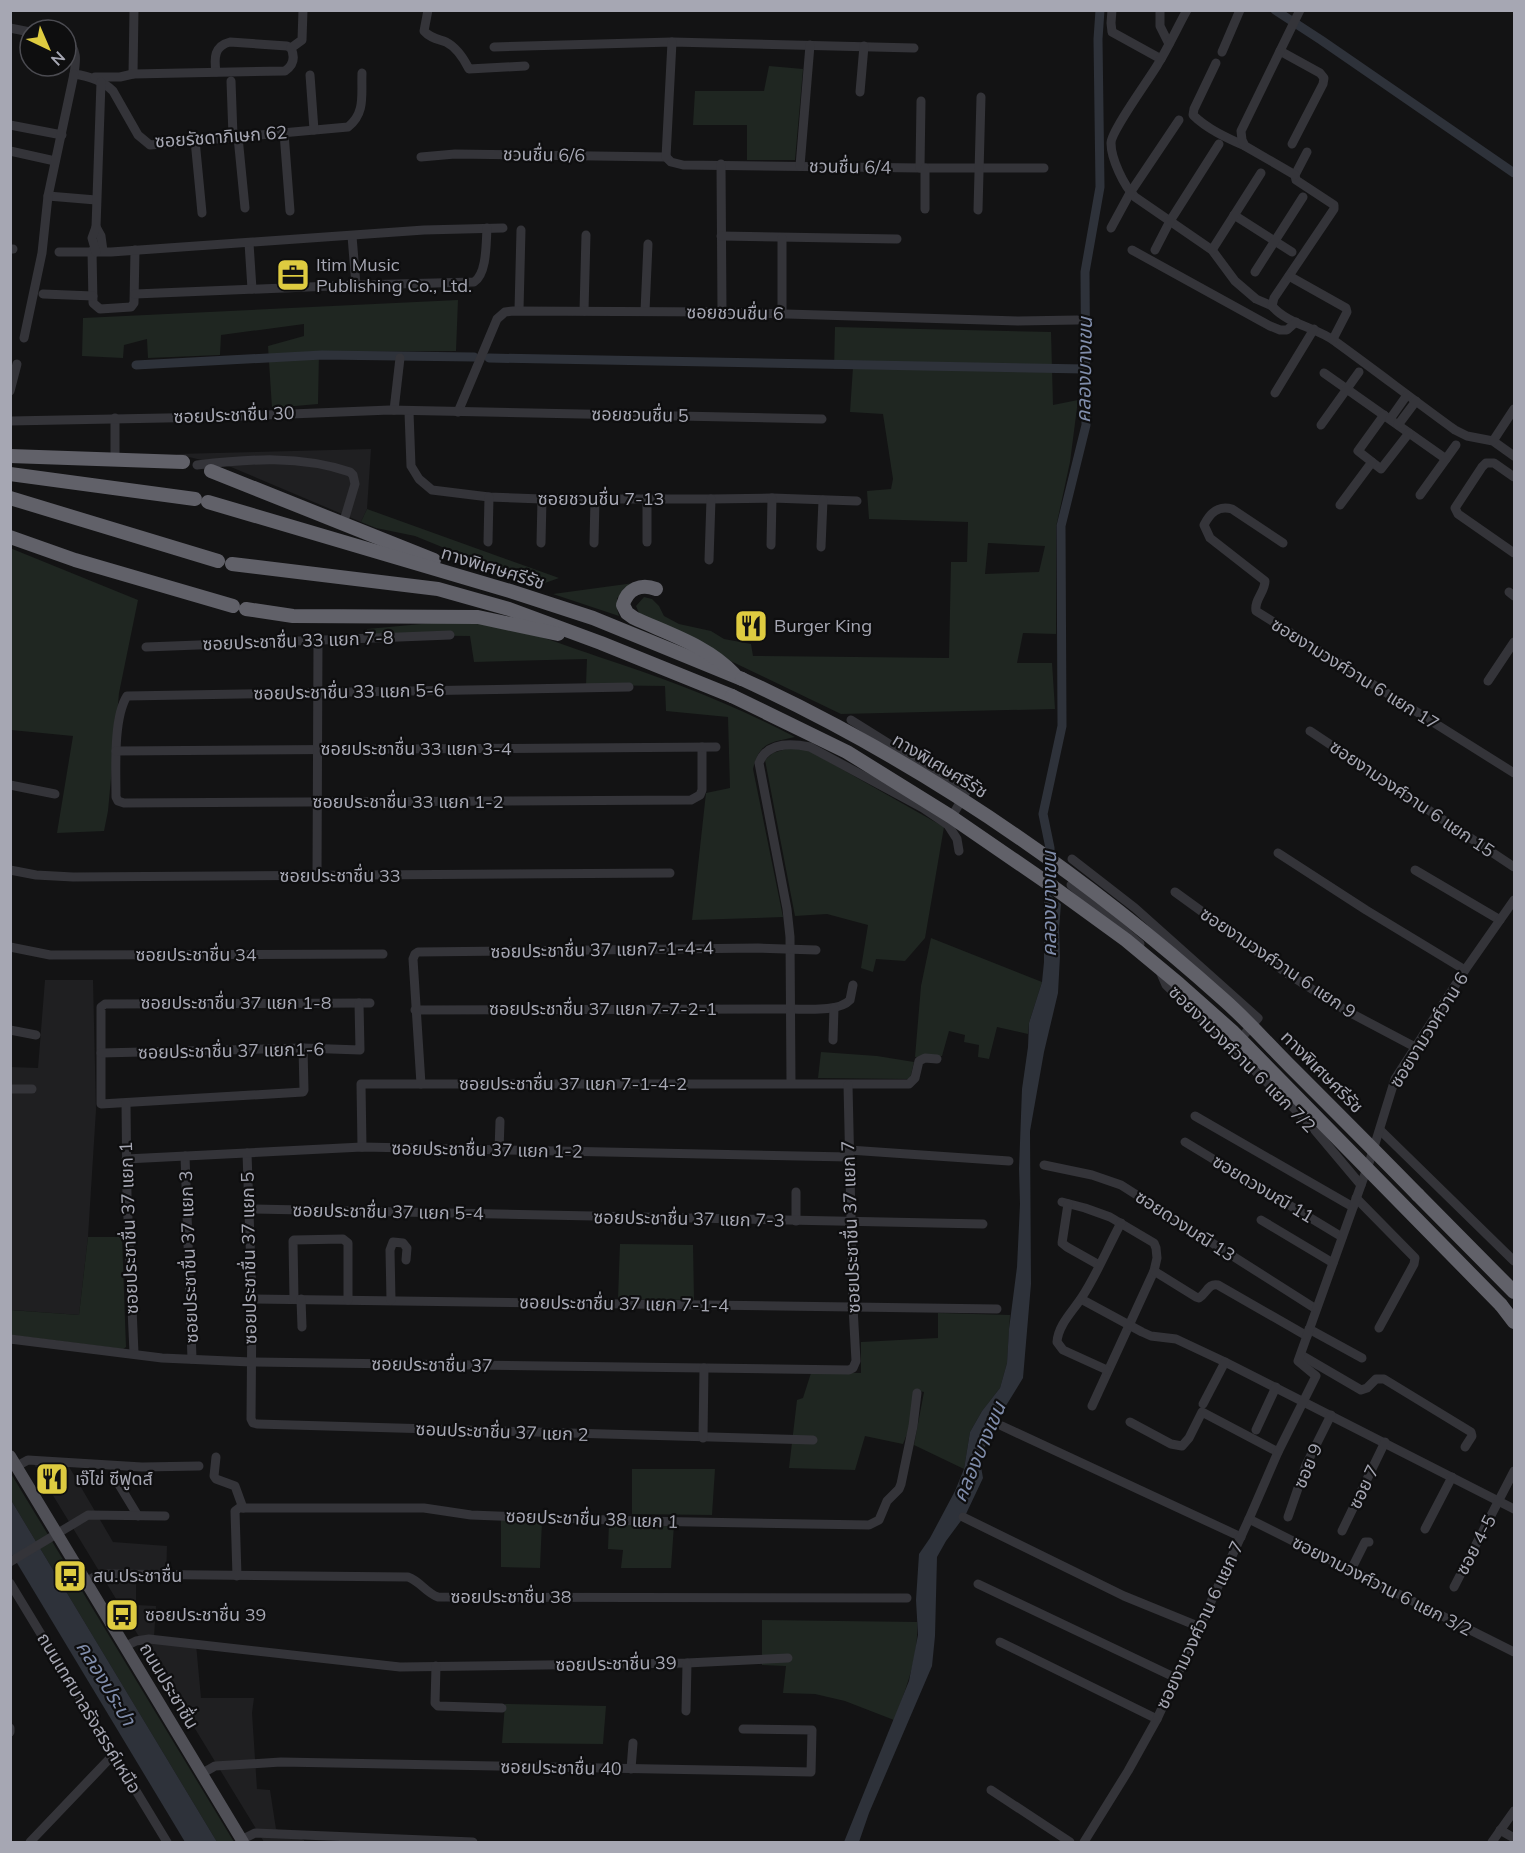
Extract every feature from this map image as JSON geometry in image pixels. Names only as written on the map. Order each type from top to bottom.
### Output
[{"type":"highway","points":[[10,456],[190,464]]},
{"type":"highway","points":[[211,471],[510,591]]},
{"type":"highway","name":"ทางพิเศษศรีรัช","points":[[10,474],[201,500],[510,591],[593,618],[740,679],[847,730],[987,815],[1067,871],[1224,1000],[1514,1291]]},
{"type":"highway","name":"ทางพิเศษศรีรัช","points":[[10,498],[225,563],[438,590],[509,609],[732,696],[847,752],[950,816],[1049,884],[1126,940],[1179,984],[1232,1031],[1515,1320]]},
{"type":"highway","points":[[10,537],[75,560],[240,608],[293,616],[478,617],[601,643]]},
{"type":"highway","points":[[656,589],[648,586],[629,591],[623,605],[627,613],[702,649],[722,661],[740,679]]},
{"type":"main road","name":"ถนนประชาชื่น","points":[[14,1461],[242,1841]]},
{"type":"street","points":[[133,74],[134,10]]},
{"type":"street","points":[[291,48],[302,40],[303,10]]},
{"type":"street","points":[[428,10],[424,31],[427,35],[449,43],[469,69],[525,66]]},
{"type":"street","points":[[1112,10],[1112,32],[1161,59]]},
{"type":"street","points":[[1160,10],[1160,26],[1169,44]]},
{"type":"street","points":[[1187,10],[1161,59],[1116,130],[1111,142],[1119,173],[1126,189],[1212,250],[1235,281],[1256,299],[1272,306],[1296,322],[1333,339],[1455,430],[1467,436],[1493,441],[1515,456]]},
{"type":"street","points":[[1222,52],[1240,10]]},
{"type":"street","points":[[1245,146],[1241,131],[1299,12]]},
{"type":"street","points":[[78,75],[97,79],[133,74],[285,71],[291,67],[294,55],[291,48],[287,46],[230,42],[222,44],[217,50],[214,59],[216,72]]},
{"type":"street","points":[[666,157],[672,42]]},
{"type":"street","points":[[494,47],[672,42],[914,48]]},
{"type":"street","points":[[800,166],[810,45]]},
{"type":"street","points":[[860,92],[864,46]]},
{"type":"street","points":[[1280,51],[1320,73],[1324,78],[1292,144]]},
{"type":"street","points":[[1216,63],[1193,115],[1228,139],[1295,174]]},
{"type":"street","name":"ซอยรัชดาภิเษก 62","points":[[97,79],[113,91],[138,135],[150,145],[348,127],[355,122],[360,112],[362,73]]},
{"type":"street","points":[[310,75],[314,130]]},
{"type":"street","points":[[24,338],[42,253],[48,196],[73,78]]},
{"type":"street","points":[[97,79],[96,227],[101,236],[97,251],[93,303],[100,309],[125,309],[134,303],[135,250]]},
{"type":"street","points":[[231,81],[245,208]]},
{"type":"street","points":[[978,210],[981,97]]},
{"type":"street","points":[[921,101],[925,209]]},
{"type":"street","points":[[1111,228],[1179,120]]},
{"type":"street","points":[[10,125],[62,135]]},
{"type":"street","points":[[284,133],[290,211]]},
{"type":"street","points":[[195,140],[202,213]]},
{"type":"street","points":[[1155,250],[1170,221],[1219,144]]},
{"type":"street","points":[[10,151],[55,161]]},
{"type":"street","points":[[1272,306],[1274,298],[1334,209],[1334,205],[1296,180],[1295,174],[1307,152]]},
{"type":"street","name":"ชวนชื่น 6/6","points":[[421,157],[455,154],[666,157]]},
{"type":"street","name":"ชวนชื่น 6/4","points":[[666,157],[671,162],[683,165],[1044,168]]},
{"type":"street","points":[[721,164],[722,312]]},
{"type":"street","points":[[1212,250],[1261,173]]},
{"type":"street","points":[[48,196],[96,200]]},
{"type":"street","points":[[1255,272],[1303,197]]},
{"type":"street","points":[[1234,215],[1292,252]]},
{"type":"street","points":[[135,294],[474,282],[480,278],[482,271],[487,228]]},
{"type":"street","points":[[59,252],[135,250],[503,228]]},
{"type":"street","points":[[519,310],[521,230]]},
{"type":"street","points":[[352,236],[356,285]]},
{"type":"street","points":[[584,310],[586,236]]},
{"type":"street","points":[[721,236],[897,240]]},
{"type":"street","points":[[782,238],[782,314]]},
{"type":"street","points":[[249,243],[252,290]]},
{"type":"street","points":[[645,311],[648,244]]},
{"type":"street","points":[[1132,250],[1270,326],[1287,330],[1296,322]]},
{"type":"street","points":[[1289,276],[1346,308],[1347,312],[1333,339]]},
{"type":"street","points":[[43,294],[93,296]]},
{"type":"street","name":"ซอยชวนชื่น 6","points":[[458,412],[497,319],[505,312],[584,310],[1018,321],[1077,320]]},
{"type":"street","points":[[1275,393],[1314,329]]},
{"type":"street","points":[[394,410],[400,358]]},
{"type":"street","points":[[10,391],[17,364]]},
{"type":"street","points":[[1321,425],[1359,372]]},
{"type":"street","points":[[1324,373],[1446,459]]},
{"type":"street","points":[[1407,395],[1358,451],[1381,469],[1409,433]]},
{"type":"street","points":[[1398,425],[1416,401]]},
{"type":"street","name":"ซอยประชาชื่น 30","points":[[10,421],[216,417],[350,410],[458,412]]},
{"type":"street","points":[[1493,441],[1515,410]]},
{"type":"street","name":"ซอยชวนชื่น 7-13","points":[[409,412],[410,459],[414,473],[432,490],[489,497],[542,499],[771,498],[857,501]]},
{"type":"street","name":"ซอยชวนชื่น 5","points":[[458,412],[822,419]]},
{"type":"street","points":[[115,418],[115,460]]},
{"type":"street","points":[[1420,495],[1456,445]]},
{"type":"street","points":[[190,464],[288,459],[321,463],[350,472],[356,484],[343,524]]},
{"type":"street","points":[[1340,505],[1372,462]]},
{"type":"street","points":[[1515,477],[1494,463],[1486,463],[1455,508],[1458,514],[1515,553]]},
{"type":"street","points":[[488,542],[489,497]]},
{"type":"street","points":[[647,498],[647,542]]},
{"type":"street","points":[[771,498],[771,545]]},
{"type":"street","points":[[541,543],[542,499]]},
{"type":"street","points":[[594,543],[595,499]]},
{"type":"street","points":[[709,560],[711,499]]},
{"type":"street","points":[[821,547],[823,500]]},
{"type":"street","name":"ซอยงามวงศ์วาน 6 แยก 17","points":[[1283,543],[1226,507],[1213,512],[1204,525],[1210,538],[1265,581],[1265,586],[1255,605],[1256,611],[1515,773]]},
{"type":"street","name":"ซอยประชาชื่น 33 แยก 7-8","points":[[146,647],[450,635]]},
{"type":"street","points":[[317,876],[318,640]]},
{"type":"street","points":[[1488,681],[1515,642]]},
{"type":"street","name":"ซอยประชาชื่น 33 แยก 5-6","points":[[116,751],[120,710],[127,696],[629,687]]},
{"type":"street","points":[[851,720],[966,792],[948,825]]},
{"type":"street","name":"ซอยงามวงศ์วาน 6 แยก 15","points":[[1310,731],[1515,867]]},
{"type":"street","points":[[791,1083],[790,950],[787,909],[759,763],[768,750],[785,744],[810,747],[923,808],[948,825],[957,839],[959,851]]},
{"type":"street","name":"ซอยประชาชื่น 33 แยก 1-2","points":[[116,751],[116,797],[118,801],[124,803],[691,800],[700,795],[702,790],[702,747]]},
{"type":"street","name":"ซอยประชาชื่น 33 แยก 3-4","points":[[116,751],[716,747]]},
{"type":"street","points":[[10,785],[55,794]]},
{"type":"street","points":[[1278,853],[1465,970]]},
{"type":"street","points":[[1072,859],[1135,908],[1258,1018],[1233,1048]]},
{"type":"street","name":"ซอยประชาชื่น 33","points":[[10,870],[36,875],[73,877],[670,873]]},
{"type":"street","points":[[1415,870],[1500,920]]},
{"type":"street","name":"ซอยงามวงศ์วาน 6 แยก 7/2","points":[[1071,885],[1129,933],[1155,958],[1166,985],[1308,1122],[1361,1185]]},
{"type":"street","name":"ซอยงามวงศ์วาน 6 แยก 9","points":[[1175,892],[1307,986],[1345,1010],[1415,1047]]},
{"type":"street","name":"ซอยงามวงศ์วาน 6","points":[[1380,1130],[1395,1079],[1465,970],[1515,900]]},
{"type":"street","name":"ซอยประชาชื่น 34","points":[[10,947],[50,956],[383,954]]},
{"type":"street","name":"ซอยประชาชื่น 37 แยก7-1-4-4","points":[[415,1010],[413,959],[415,954],[422,951],[758,948],[816,950]]},
{"type":"street","points":[[833,1040],[834,1008],[846,1005],[850,1000],[853,985]]},
{"type":"street","name":"ซอยประชาชื่น 37 แยก1-6","points":[[101,1053],[303,1048],[360,1050],[359,1003]]},
{"type":"street","name":"ซอยประชาชื่น 37 แยก 1-8","points":[[101,1053],[101,1007],[103,1005],[370,1003]]},
{"type":"street","name":"ซอยประชาชื่น 37 แยก 7-7-2-1","points":[[415,1010],[834,1008]]},
{"type":"street","points":[[415,1010],[421,1084]]},
{"type":"street","points":[[10,1030],[36,1035]]},
{"type":"street","points":[[101,1053],[101,1104],[303,1092],[303,1048]]},
{"type":"street","name":"ซอยประชาชื่น 37 แยก 7-1-4-2","points":[[362,1147],[361,1084],[909,1084],[915,1078],[919,1061],[925,1058],[937,1059]]},
{"type":"street","name":"ซอยประชาชื่น 37 แยก 7","points":[[848,1085],[856,1361],[853,1368]]},
{"type":"street","points":[[11,1089],[32,1089]]},
{"type":"street","name":"ซอยประชาชื่น 37 แยก 1","points":[[126,1103],[134,1353]]},
{"type":"street","points":[[1195,1116],[1354,1202],[1411,1252],[1415,1258],[1414,1264],[1379,1328]]},
{"type":"street","points":[[499,1151],[500,1121]]},
{"type":"street","points":[[1465,1447],[1472,1436],[1471,1432],[1384,1379],[1376,1378],[1362,1390],[1301,1354],[1380,1130],[1515,1261]]},
{"type":"street","name":"ซอยดวงมณี 11","points":[[1185,1142],[1342,1237]]},
{"type":"street","name":"ซอยประชาชื่น 37 แยก 1-2","points":[[126,1159],[362,1147],[499,1151],[849,1154],[1009,1161]]},
{"type":"street","name":"ซอยประชาชื่น 37 แยก 5","points":[[247,1153],[252,1299],[251,1362]]},
{"type":"street","name":"ซอยประชาชื่น 37 แยก 3","points":[[185,1156],[192,1359]]},
{"type":"street","name":"ซอยดวงมณี 13","points":[[1044,1165],[1092,1175],[1128,1189],[1316,1309]]},
{"type":"street","points":[[796,1192],[796,1221]]},
{"type":"street","points":[[1092,1406],[1154,1270],[1157,1252],[1154,1244],[1121,1223],[1099,1212],[1065,1203],[1062,1243],[1099,1265]]},
{"type":"street","name":"ซอยประชาชื่น 37 แยก 5-4","points":[[249,1209],[527,1216]]},
{"type":"street","name":"ซอยประชาชื่น 37 แยก 7-3","points":[[527,1216],[983,1224]]},
{"type":"street","points":[[1262,1220],[1333,1263]]},
{"type":"street","points":[[1107,1370],[1063,1350],[1057,1342],[1057,1337],[1069,1314],[1081,1299],[1121,1223]]},
{"type":"street","points":[[302,1327],[294,1239],[344,1239],[348,1243],[348,1300]]},
{"type":"street","points":[[391,1300],[390,1250],[393,1242],[403,1243],[407,1248],[405,1260]]},
{"type":"street","points":[[1154,1270],[1199,1298],[1210,1286],[1218,1285],[1308,1333],[1362,1358]]},
{"type":"street","name":"ซอยประชาชื่น 37 แยก 7-1-4","points":[[252,1299],[997,1309]]},
{"type":"street","points":[[1081,1299],[1151,1336],[1176,1339],[1225,1362],[1515,1509]]},
{"type":"street","name":"ซอยประชาชื่น 37","points":[[10,1339],[162,1358],[251,1362],[846,1370],[853,1368]]},
{"type":"street","name":"ซอยงามวงศ์วาน 6 แยก 7","points":[[1084,1842],[1157,1719],[1278,1452],[1316,1376],[1298,1361],[1301,1354]]},
{"type":"street","name":"ซอนประชาชื่น 37 แยก 2","points":[[251,1362],[251,1419],[257,1424],[813,1440]]},
{"type":"street","points":[[1203,1404],[1225,1362]]},
{"type":"street","points":[[703,1438],[704,1368]]},
{"type":"street","points":[[1256,1430],[1276,1387]]},
{"type":"street","name":"ซอยประชาชื่น 38 แยก 1","points":[[243,1508],[424,1508],[471,1515],[869,1525],[879,1520],[887,1501],[901,1484],[918,1393]]},
{"type":"street","points":[[1130,1422],[1171,1443],[1182,1446],[1189,1438],[1202,1412],[1278,1452]]},
{"type":"street","name":"ซอย 9","points":[[1288,1517],[1306,1465],[1331,1415]]},
{"type":"street","points":[[1002,1426],[1241,1537]]},
{"type":"street","name":"ซอย 7","points":[[1342,1531],[1385,1442]]},
{"type":"street","points":[[216,1457],[214,1476],[216,1479],[235,1486],[243,1508],[235,1511],[237,1576]]},
{"type":"street","points":[[14,1461],[142,1467],[199,1466]]},
{"type":"street","name":"ซอย 4-5","points":[[1454,1587],[1515,1471]]},
{"type":"street","points":[[1425,1529],[1452,1477]]},
{"type":"street","points":[[118,1483],[138,1516]]},
{"type":"street","points":[[10,1562],[88,1515],[165,1516]]},
{"type":"street","points":[[963,1517],[1124,1596],[1200,1627]]},
{"type":"street","name":"ซอยงามวงศ์วาน 6 แยก 3/2","points":[[1249,1519],[1515,1652]]},
{"type":"street","points":[[1350,1570],[1365,1542],[1369,1542]]},
{"type":"street","name":"ซอยประชาชื่น 38","points":[[87,1581],[98,1575],[109,1574],[408,1577],[433,1596],[438,1597],[907,1598]]},
{"type":"street","name":"ถนนเทศบาลรังสรรค์เหนือ","points":[[10,1583],[167,1842]]},
{"type":"street","points":[[978,1584],[1176,1678]]},
{"type":"street","name":"ซอยประชาชื่น 39","points":[[124,1647],[136,1641],[149,1639],[400,1666],[687,1663],[788,1658]]},
{"type":"street","points":[[1000,1642],[1157,1719]]},
{"type":"street","points":[[686,1711],[687,1663]]},
{"type":"street","points":[[436,1666],[435,1703],[438,1706],[502,1708]]},
{"type":"street","name":"ซอยประชาชื่น 40","points":[[201,1774],[215,1766],[281,1762],[811,1772],[812,1730],[743,1729]]},
{"type":"street","points":[[632,1769],[633,1743]]},
{"type":"street","points":[[30,1842],[114,1754]]},
{"type":"street","points":[[991,1790],[1070,1842]]},
{"type":"street","points":[[1492,1842],[1515,1811]]},
{"type":"street","points":[[1500,1830],[1515,1838]]},
{"type":"street","points":[[242,1841],[255,1833],[473,1842]]},
{"type":"shaded area","points":[[769,66],[803,69],[795,160],[747,160],[747,125],[693,125],[695,91],[764,91]]},
{"type":"shaded area","points":[[458,300],[456,351],[319,352],[318,404],[272,408],[268,346],[304,336],[304,324],[221,335],[220,355],[148,358],[147,339],[124,345],[123,358],[82,356],[83,318]]},
{"type":"shaded area","points":[[835,327],[1051,332],[1053,405],[1078,400],[1070,462],[1056,527],[1056,634],[1023,633],[1017,663],[1052,663],[1055,709],[841,714],[641,618],[636,606],[644,597],[652,599],[664,616],[679,624],[711,631],[724,639],[751,644],[753,656],[949,658],[951,562],[967,562],[968,522],[869,519],[867,491],[891,489],[893,479],[883,414],[850,412],[853,367],[834,369]],"holes":[[[988,543],[1045,546],[1039,572],[985,574]]]},
{"type":"shaded area","points":[[371,449],[367,509],[361,522],[231,467],[176,454]]},
{"type":"shaded area","points":[[367,509],[559,578],[542,584],[523,580],[415,536],[376,528],[361,522]]},
{"type":"shaded area","points":[[10,548],[138,600],[119,693],[108,811],[104,831],[57,833],[73,736],[11,730]]},
{"type":"shaded area","points":[[634,583],[617,598],[619,616],[553,594]]},
{"type":"shaded area","points":[[443,622],[503,627],[545,638],[699,693],[747,713],[795,737],[773,742],[763,748],[753,769],[783,917],[692,920],[706,793],[730,788],[728,717],[666,711],[665,686],[586,685],[587,659],[474,662],[470,636],[367,635],[367,629]]},
{"type":"shaded area","points":[[789,748],[808,750],[944,827],[925,938],[905,961],[876,959],[873,972],[861,968],[868,925],[827,914],[795,916],[765,760],[773,753]]},
{"type":"shaded area","points":[[931,938],[1042,982],[1029,1023],[1028,1034],[997,1027],[989,1059],[978,1057],[979,1045],[964,1042],[965,1035],[949,1031],[942,1056],[915,1057],[921,986]]},
{"type":"shaded area","points":[[45,980],[93,980],[96,1110],[88,1237],[79,1315],[11,1310],[10,1067],[38,1068]]},
{"type":"shaded area","points":[[821,1052],[877,1056],[914,1062],[910,1079],[818,1078]]},
{"type":"shaded area","points":[[88,1237],[122,1237],[126,1347],[123,1349],[11,1335],[10,1310],[79,1315]]},
{"type":"shaded area","points":[[620,1244],[693,1245],[694,1300],[618,1299]]},
{"type":"shaded area","points":[[938,1313],[1010,1315],[1007,1363],[1000,1388],[982,1411],[970,1432],[964,1469],[914,1445],[924,1392],[914,1390],[909,1429],[903,1444],[865,1436],[855,1470],[789,1468],[797,1400],[803,1398],[811,1373],[861,1373],[861,1342],[938,1338]]},
{"type":"shaded area","points":[[29,1456],[68,1465],[113,1542],[167,1546],[166,1579],[136,1578],[136,1605],[156,1606],[154,1637],[196,1644],[201,1698],[254,1698],[252,1713],[257,1789],[270,1790],[276,1829],[304,1840],[304,1842],[264,1842]]},
{"type":"shaded area","points":[[632,1469],[715,1469],[712,1515],[632,1514]]},
{"type":"shaded area","points":[[10,1472],[234,1842],[217,1842],[11,1500]]},
{"type":"shaded area","points":[[501,1520],[542,1521],[540,1568],[501,1567]]},
{"type":"shaded area","points":[[609,1523],[674,1525],[671,1568],[621,1568],[623,1550],[608,1549]]},
{"type":"shaded area","points":[[762,1620],[917,1622],[914,1660],[894,1720],[845,1701],[815,1694],[783,1693],[786,1666],[762,1665]]},
{"type":"shaded area","points":[[505,1704],[606,1706],[603,1744],[502,1743]]},
{"type":"water","points":[[1044,890],[1061,904],[1060,956],[1058,993],[1044,1052],[1030,1131],[1031,1284],[1023,1378],[991,1430],[980,1461],[983,1478],[966,1514],[937,1557],[932,1666],[869,1813],[859,1842],[844,1842],[909,1681],[918,1635],[916,1600],[919,1554],[955,1491],[964,1469],[970,1432],[982,1411],[1000,1388],[1007,1363],[1017,1267],[1022,1089],[1029,1023],[1042,982]]},
{"type":"water","name":"คลองประปา","points":[[11,1500],[217,1842],[185,1842],[11,1553]]},
{"type":"waterway","name":"คลองบางเขน","points":[[1051,888],[1050,848],[1043,814],[1062,726],[1061,526],[1086,425],[1085,272],[1100,187],[1098,39],[1100,10]]},
{"type":"waterway","points":[[1275,10],[1514,173]]},
{"type":"waterway","points":[[136,365],[322,355],[474,357]]},
{"type":"waterway","points":[[489,358],[1085,369]]},
{"type":"place","name":"Itim Music Publishing Co., Ltd.","points":[[293,275]]},
{"type":"place","name":"Burger King","points":[[751,626]]},
{"type":"place","name":"เจ๊ไข่ ซีฟูดส์","points":[[52,1479]]},
{"type":"place","name":"สน.ประชาชื่น","points":[[70,1576]]},
{"type":"place","name":"ซอยประชาชื่น 39","points":[[122,1615]]}]
